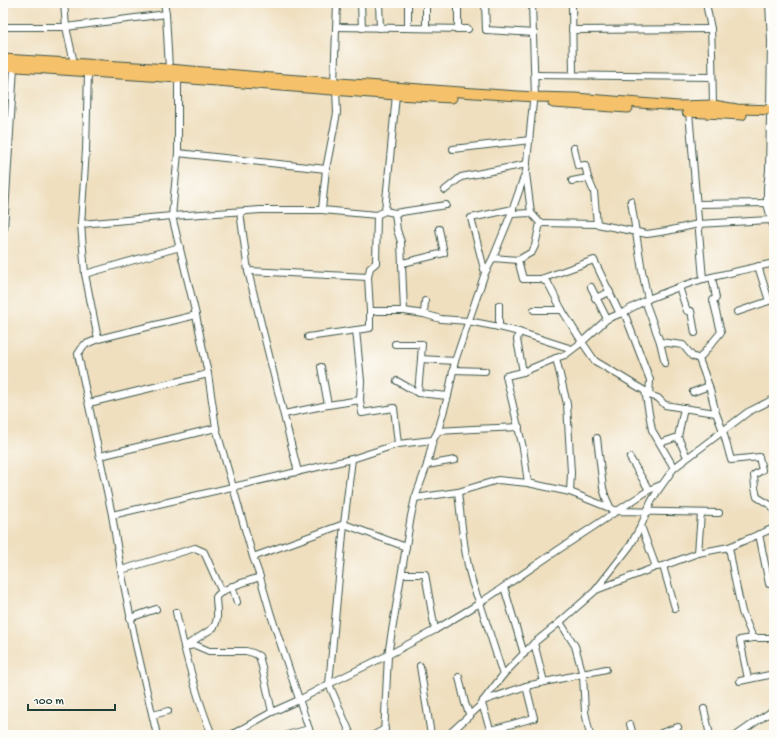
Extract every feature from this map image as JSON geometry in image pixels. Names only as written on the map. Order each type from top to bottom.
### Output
[{"type":"main road","points":[[3,58],[169,69],[272,78],[380,90],[689,112],[772,114]]},
{"type":"main road","points":[[3,66],[178,78],[335,86]]},
{"type":"main road","points":[[380,90],[396,95],[534,100],[575,98],[678,106],[713,106],[772,114]]},
{"type":"street","points":[[64,3],[66,27],[74,63]]},
{"type":"street","points":[[164,3],[169,69]]},
{"type":"street","points":[[322,210],[326,169],[337,112],[335,86],[337,3]]},
{"type":"street","points":[[362,3],[362,28]]},
{"type":"street","points":[[379,3],[380,28]]},
{"type":"street","points":[[408,3],[408,28]]},
{"type":"street","points":[[426,3],[426,28]]},
{"type":"street","points":[[458,3],[458,29]]},
{"type":"street","points":[[485,3],[486,30],[534,33]]},
{"type":"street","points":[[374,735],[385,732],[388,655],[410,516],[427,465],[433,440],[438,432],[448,396],[455,361],[468,321],[485,273],[493,258],[512,212],[526,171],[534,100],[535,75],[532,3]]},
{"type":"street","points":[[572,3],[573,75]]},
{"type":"street","points":[[706,3],[711,29],[713,106]]},
{"type":"street","points":[[769,3],[773,42],[771,170],[767,187],[771,203],[771,220],[774,229]]},
{"type":"street","points":[[3,27],[66,27],[166,14]]},
{"type":"street","points":[[336,27],[468,29]]},
{"type":"street","points":[[572,30],[711,29]]},
{"type":"street","points":[[3,229],[14,67]]},
{"type":"street","points":[[88,72],[86,150],[81,224],[85,274],[98,339]]},
{"type":"street","points":[[535,75],[712,77]]},
{"type":"street","points":[[178,78],[178,153],[172,216],[196,315],[208,374],[216,428],[253,557],[310,732],[287,735]]},
{"type":"street","points":[[385,211],[396,95]]},
{"type":"street","points":[[689,112],[704,279]]},
{"type":"street","points":[[453,149],[530,140]]},
{"type":"street","points":[[574,148],[578,166],[585,165],[588,178],[594,192],[596,224]]},
{"type":"street","points":[[178,153],[326,169]]},
{"type":"street","points":[[445,190],[461,177],[527,164]]},
{"type":"street","points":[[526,171],[531,213],[540,223],[596,224],[647,234],[698,224],[771,220]]},
{"type":"street","points":[[572,181],[588,178]]},
{"type":"street","points":[[631,201],[647,300],[665,363]]},
{"type":"street","points":[[697,204],[771,203]]},
{"type":"street","points":[[81,224],[261,210],[322,210],[377,215],[385,211],[395,212],[446,205]]},
{"type":"street","points":[[240,212],[248,272],[298,472]]},
{"type":"street","points":[[395,212],[397,230],[401,242],[403,263],[404,311]]},
{"type":"street","points":[[485,273],[471,218],[512,212],[531,213]]},
{"type":"street","points":[[308,337],[370,328],[368,278],[370,268],[376,263],[377,215]]},
{"type":"street","points":[[493,258],[518,260],[532,252],[535,246],[540,223]]},
{"type":"street","points":[[403,263],[444,253],[439,229]]},
{"type":"street","points":[[85,274],[180,247]]},
{"type":"street","points":[[518,260],[523,279],[541,279],[594,260],[622,313],[650,380],[647,393],[652,430],[674,468]]},
{"type":"street","points":[[528,482],[519,427],[506,376],[524,372],[565,355],[607,320],[647,300],[704,279],[774,263]]},
{"type":"street","points":[[737,312],[768,301],[758,266]]},
{"type":"street","points":[[248,272],[368,278]]},
{"type":"street","points":[[699,359],[721,332],[714,300],[716,298],[712,277]]},
{"type":"street","points":[[541,279],[548,283],[562,310],[595,361],[647,393],[658,398],[665,405],[716,413]]},
{"type":"street","points":[[590,287],[607,320]]},
{"type":"street","points":[[679,287],[687,312],[691,311],[696,332]]},
{"type":"street","points":[[595,298],[610,292]]},
{"type":"street","points":[[424,314],[425,300]]},
{"type":"street","points":[[499,305],[499,327]]},
{"type":"street","points":[[534,310],[562,310]]},
{"type":"street","points":[[370,311],[404,311],[424,314],[441,319],[468,321],[519,332],[572,349]]},
{"type":"street","points":[[157,735],[130,618],[112,515],[78,354],[84,345],[98,339],[196,315]]},
{"type":"street","points":[[356,330],[361,381],[360,400],[362,413],[394,408],[398,444]]},
{"type":"street","points":[[519,332],[517,340],[524,372]]},
{"type":"street","points":[[660,342],[683,345],[692,356],[699,359],[709,386],[731,460],[758,457],[762,470],[754,475],[756,497],[772,506],[774,512]]},
{"type":"street","points":[[395,344],[422,344],[418,393]]},
{"type":"street","points":[[556,358],[567,404],[570,492]]},
{"type":"street","points":[[421,359],[455,361]]},
{"type":"street","points":[[321,367],[328,405]]},
{"type":"street","points":[[453,370],[485,371]]},
{"type":"street","points":[[89,403],[208,374]]},
{"type":"street","points":[[397,381],[418,393],[448,396]]},
{"type":"street","points":[[693,392],[709,386]]},
{"type":"street","points":[[284,414],[360,400]]},
{"type":"street","points":[[448,735],[456,732],[483,702],[503,675],[534,643],[595,591],[630,546],[657,492],[674,468],[748,412],[774,400]]},
{"type":"street","points":[[684,408],[678,437],[688,457]]},
{"type":"street","points":[[438,432],[519,427]]},
{"type":"street","points":[[100,456],[216,428]]},
{"type":"street","points":[[660,443],[678,437]]},
{"type":"street","points":[[597,438],[603,488],[606,498],[614,510]]},
{"type":"street","points":[[112,515],[352,459],[398,444],[433,440]]},
{"type":"street","points":[[630,458],[649,490]]},
{"type":"street","points":[[351,735],[329,684],[344,524],[352,459]]},
{"type":"street","points":[[427,465],[455,460]]},
{"type":"street","points":[[415,498],[458,492],[498,480],[528,482],[570,492],[614,510],[719,513]]},
{"type":"street","points":[[233,734],[272,712],[299,700],[435,630],[504,587],[614,510],[649,490],[664,484]]},
{"type":"street","points":[[458,492],[462,534],[469,569],[476,595],[480,603],[503,675]]},
{"type":"street","points":[[698,553],[700,513]]},
{"type":"street","points":[[253,557],[344,524],[406,547]]},
{"type":"street","points":[[641,526],[656,567]]},
{"type":"street","points":[[595,591],[656,567],[663,566],[698,553],[729,547],[774,528]]},
{"type":"street","points":[[759,534],[769,584]]},
{"type":"street","points":[[729,547],[742,612],[753,638]]},
{"type":"street","points":[[121,570],[195,548],[204,552],[222,592]]},
{"type":"street","points":[[663,566],[675,608]]},
{"type":"street","points":[[402,574],[425,574],[435,630]]},
{"type":"street","points":[[184,647],[213,628],[215,625],[217,620],[216,597],[218,594],[232,586],[260,577]]},
{"type":"street","points":[[232,586],[237,602]]},
{"type":"street","points":[[504,587],[524,654]]},
{"type":"street","points":[[130,618],[156,609]]},
{"type":"street","points":[[176,612],[184,647],[203,713],[212,735]]},
{"type":"street","points":[[560,622],[575,646],[583,675],[585,712],[590,735]]},
{"type":"street","points":[[748,679],[740,640],[753,638],[774,638]]},
{"type":"street","points":[[534,643],[544,682]]},
{"type":"street","points":[[184,647],[195,645],[209,652],[246,651],[259,656],[272,712]]},
{"type":"street","points":[[420,666],[431,735]]},
{"type":"street","points":[[483,702],[526,686],[606,669]]},
{"type":"street","points":[[740,681],[774,674]]},
{"type":"street","points":[[459,677],[465,703],[470,716]]},
{"type":"street","points":[[483,702],[492,733],[534,718],[526,686]]},
{"type":"street","points":[[704,709],[710,735]]},
{"type":"street","points":[[738,735],[774,710]]},
{"type":"street","points":[[152,715],[168,711]]},
{"type":"street","points":[[630,724],[633,735]]},
{"type":"street","points":[[662,735],[661,733],[678,727]]}]
